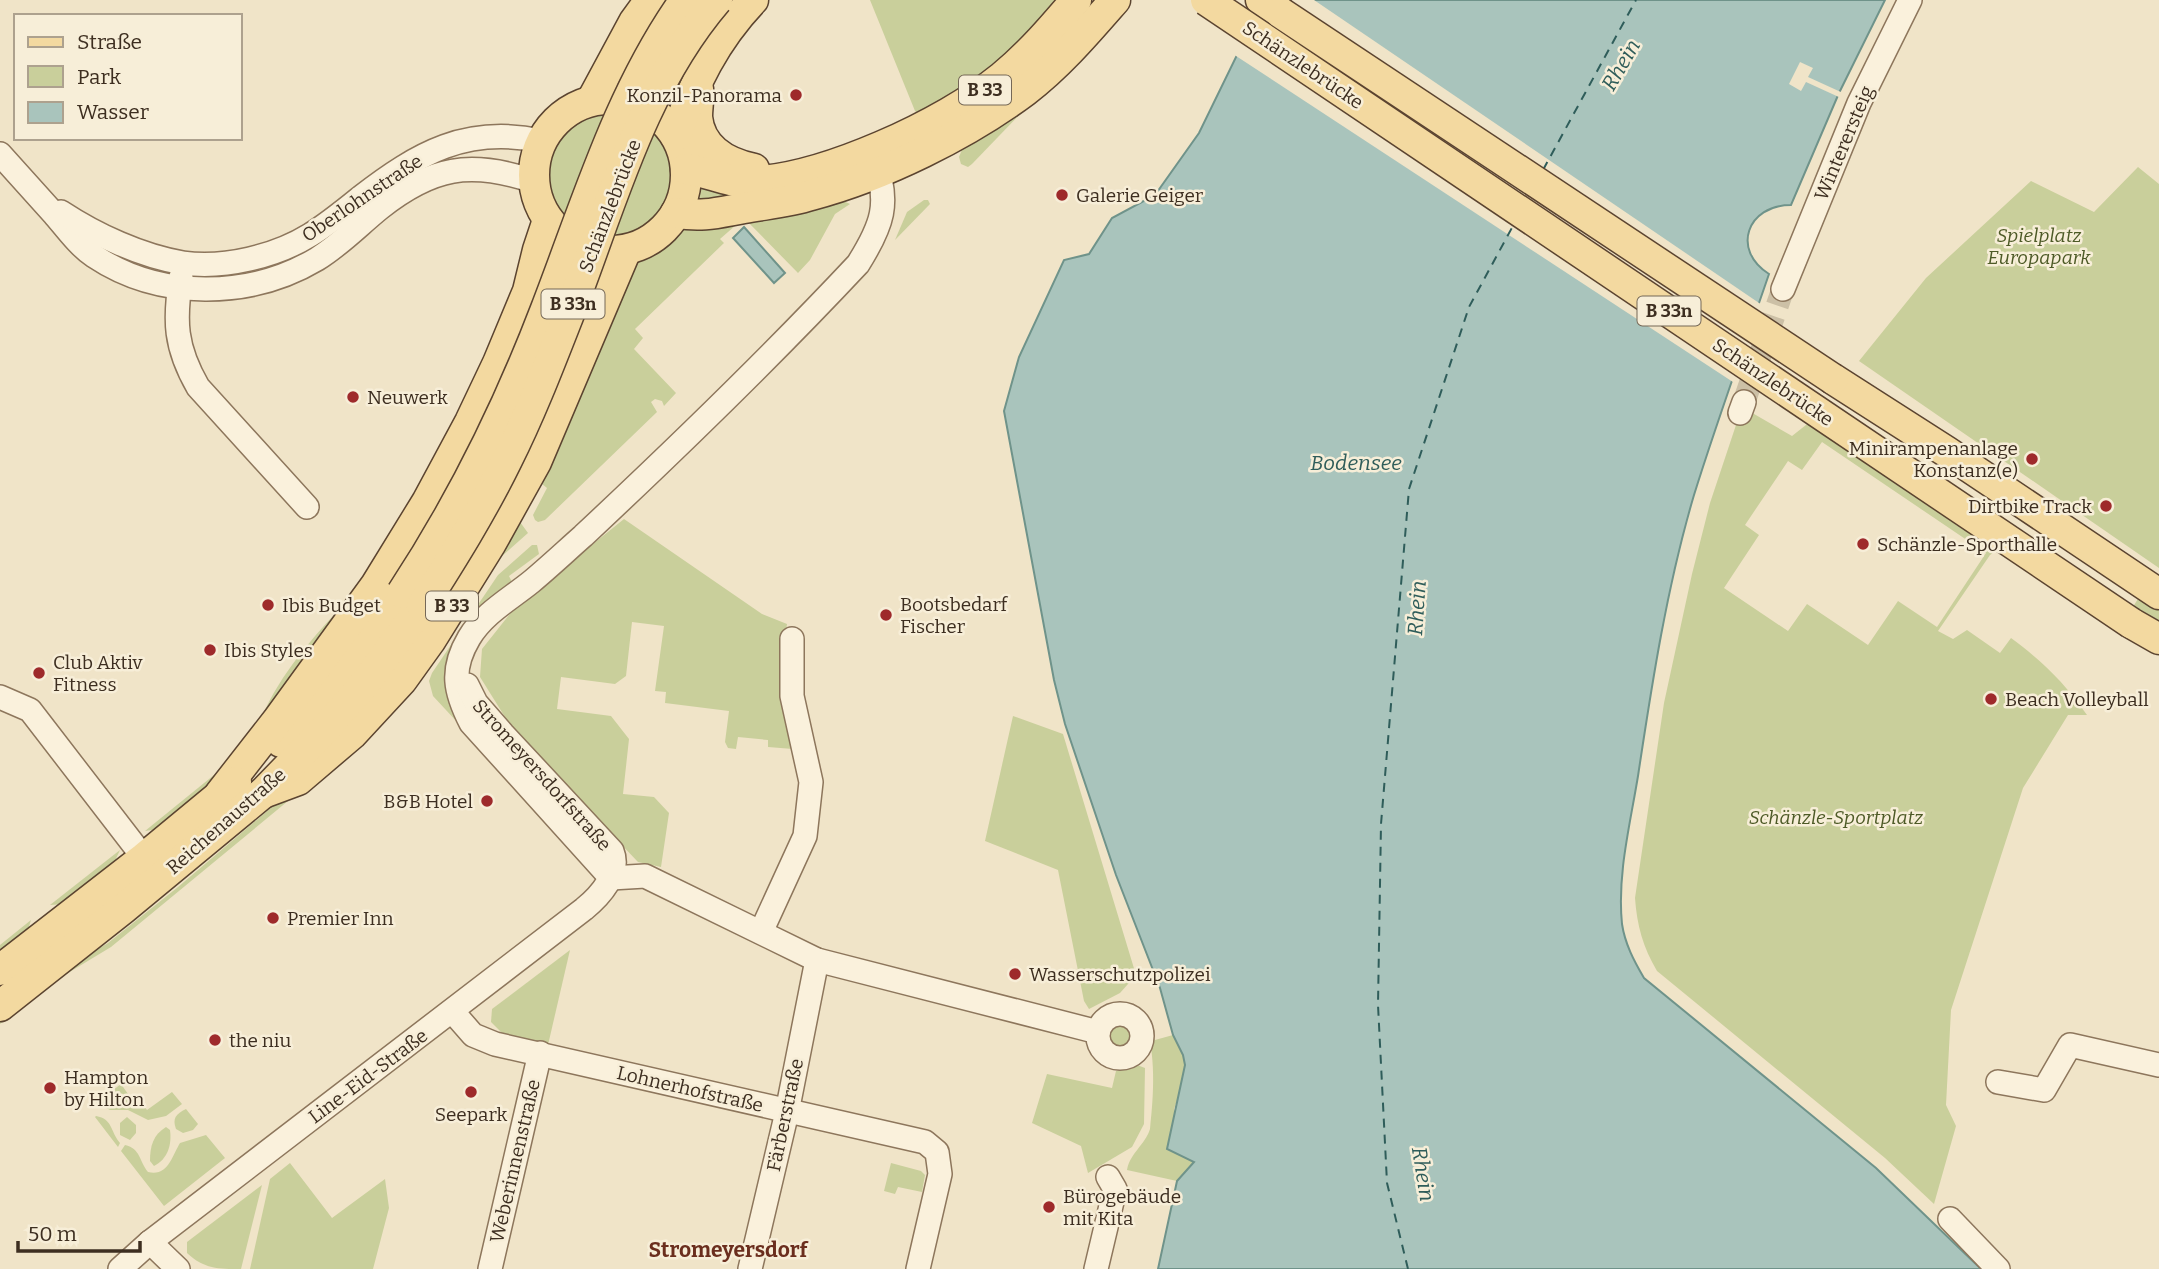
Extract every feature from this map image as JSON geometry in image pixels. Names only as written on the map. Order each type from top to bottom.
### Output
[{"type":"main road","points":[[592,100],[634,22],[650,0]]},
{"type":"main road","name":"Schänzlebrücke","points":[[412,600],[497,428],[547,309],[620,115],[645,64],[685,0]]},
{"type":"main road","name":"Schänzlebrücke","points":[[412,600],[475,519],[507,460],[566,322],[632,147],[659,87],[685,43],[717,0]]},
{"type":"main road","points":[[676,136],[698,78],[727,29],[753,0]]},
{"type":"main road","name":"B 33","points":[[676,213],[700,216],[772,205],[813,195],[875,161],[920,128],[977,96],[1022,60],[1076,0]]},
{"type":"main road","name":"B 33","points":[[685,169],[704,171],[744,183],[784,180],[814,171],[875,161],[954,135],[1024,92],[1066,55],[1090,12],[1115,0]]},
{"type":"main road","name":"Schänzlebrücke","points":[[1206,0],[2131,623],[2159,639]]},
{"type":"main road","name":"Schänzlebrücke","points":[[1271,4],[1715,303],[1947,452],[2156,592]]},
{"type":"main road","points":[[698,78],[697,118],[700,132],[708,144],[730,163],[753,168],[771,180]]},
{"type":"main road","points":[[621,99],[635,103],[665,121],[676,136],[684,155],[685,184],[676,213],[657,234],[642,244],[626,250],[593,249],[576,243],[548,220],[538,203],[533,181],[535,158],[541,141],[555,122],[575,107],[592,100],[621,99]]},
{"type":"main road","points":[[220,794],[376,585],[427,502],[498,363],[528,291],[548,220]]},
{"type":"main road","name":"B 33","points":[[263,793],[298,780],[352,734],[402,680],[430,641],[491,543],[536,461],[626,250]]},
{"type":"main road","name":"Reichenaustraße","points":[[0,1006],[263,793],[366,682],[412,600]]},
{"type":"main road","name":"Reichenaustraße","points":[[0,970],[144,858],[264,759],[318,702],[383,621],[412,600]]},
{"type":"street","name":"Winterersteig","points":[[1783,289],[1859,103],[1910,0]]},
{"type":"street","name":"Oberlohnstraße","points":[[36,193],[82,224],[112,239],[184,263],[239,261],[284,250],[312,234],[407,164],[440,148],[492,136],[512,135],[541,141]]},
{"type":"street","name":"Oberlohnstraße","points":[[0,155],[92,254],[133,276],[179,289],[229,288],[264,281],[290,272],[317,259],[415,184],[442,173],[488,169],[533,181]]},
{"type":"street","name":"Stromeyersdorfstraße","points":[[875,161],[884,196],[883,216],[858,264],[683,442],[557,559],[484,619],[469,637],[457,663],[456,680],[460,700],[471,723],[611,878],[645,876],[817,960],[1098,1032]]},
{"type":"street","points":[[184,263],[179,289],[177,332],[180,351],[189,371],[198,387],[307,507]]},
{"type":"street","points":[[761,932],[804,836],[811,782],[792,696],[792,639]]},
{"type":"street","name":"Reichenaustraße","points":[[0,697],[30,710],[144,858]]},
{"type":"street","name":"Line-Eid-Straße","points":[[120,1269],[150,1242],[590,904],[611,878]]},
{"type":"street","name":"Färberstraße","points":[[750,1269],[787,1112],[817,960]]},
{"type":"street","name":"Lohnerhofstraße","points":[[452,1011],[473,1035],[495,1044],[925,1142],[937,1152],[940,1174],[918,1269]]},
{"type":"street","points":[[1998,1082],[2044,1090],[2070,1045],[2159,1065]]},
{"type":"street","name":"Weberinnenstraße","points":[[490,1269],[540,1054]]},
{"type":"street","points":[[1096,1269],[1115,1189],[1108,1177]]},
{"type":"street","points":[[1950,1219],[1998,1269]]},
{"type":"street","points":[[150,1242],[178,1269]]},
{"type":"green space","points":[[870,0],[1061,0],[1023,46],[922,117],[915,111]]},
{"type":"green space","points":[[1054,79],[972,164],[968,167],[961,164],[959,157],[963,147]]},
{"type":"green space","points":[[610,110],[635,115],[656,128],[669,149],[674,174],[669,199],[656,220],[635,233],[610,238],[585,233],[564,220],[551,199],[546,174],[551,149],[564,128],[585,115]]},
{"type":"green space","name":"Spielplatz Europapark","points":[[2138,167],[2159,184],[2159,568],[1859,361],[1926,278],[2031,181],[2094,212]]},
{"type":"green space","points":[[695,181],[748,191],[687,210]]},
{"type":"green space","points":[[839,199],[850,204],[835,214],[810,260],[798,273],[744,218],[720,239],[724,243],[635,329],[643,338],[634,349],[676,393],[664,406],[662,401],[655,399],[651,402],[657,412],[545,520],[535,520],[533,515],[547,488],[542,484],[546,459],[631,268],[639,257],[690,224]]},
{"type":"green space","points":[[928,200],[930,204],[895,240],[907,212]]},
{"type":"green space","name":"Schänzle-Sportplatz","points":[[1742,407],[1792,436],[1811,421],[2001,547],[1990,555],[1938,631],[1953,639],[1967,630],[2000,653],[2011,638],[2052,673],[2087,715],[2068,715],[2023,788],[1951,1010],[1946,1105],[1956,1126],[1934,1204],[1885,1158],[1657,971],[1642,936],[1635,898],[1664,703],[1710,503]],"holes":[[[1822,442],[1986,553],[1937,627],[1898,601],[1868,645],[1807,604],[1788,631],[1724,588],[1759,535],[1745,525],[1788,461],[1802,470]]]},
{"type":"green space","points":[[624,519],[762,614],[787,624],[781,667],[793,749],[768,747],[768,740],[738,737],[736,749],[728,748],[725,742],[729,711],[665,703],[666,692],[655,691],[664,626],[632,622],[626,676],[615,684],[561,677],[557,709],[611,716],[629,739],[623,794],[654,797],[669,813],[661,867],[638,862],[515,733],[480,677],[482,649],[517,605]]},
{"type":"green space","points":[[520,522],[528,533],[493,564],[351,749],[111,947],[58,979],[0,1024],[0,1017],[54,975],[108,943],[286,795],[490,561]]},
{"type":"green space","points":[[532,545],[537,545],[539,554],[509,576],[513,584],[454,649],[483,750],[433,696],[429,681],[498,575]]},
{"type":"green space","points":[[2139,597],[2159,605],[2159,624],[2133,607]]},
{"type":"green space","points":[[346,602],[336,629],[308,653],[262,717],[288,671]]},
{"type":"green space","points":[[1013,716],[1063,734],[1136,975],[1120,993],[1089,1009],[1084,1001],[1058,870],[985,841]]},
{"type":"green space","points":[[230,762],[224,773],[159,829],[145,831]]},
{"type":"green space","points":[[120,850],[113,865],[64,904],[50,905]]},
{"type":"green space","points":[[31,920],[27,933],[0,955],[0,945]]},
{"type":"green space","points":[[570,950],[548,1045],[503,1034],[491,1022],[492,1009]]},
{"type":"green space","points":[[1148,1019],[1155,1040],[1173,1035],[1183,1053],[1185,1065],[1182,1086],[1174,1109],[1195,1162],[1177,1181],[1127,1170],[1150,1129],[1153,1074],[1145,1021]]},
{"type":"green space","points":[[1120,1025],[1129,1028],[1132,1037],[1129,1046],[1120,1049],[1111,1046],[1108,1037],[1111,1028]]},
{"type":"green space","points":[[1137,1065],[1145,1068],[1144,1124],[1132,1147],[1088,1173],[1081,1146],[1032,1123],[1047,1074],[1112,1088],[1116,1071]]},
{"type":"green space","points":[[121,1084],[135,1104],[140,1101],[147,1110],[172,1092],[182,1104],[166,1116],[148,1120],[128,1110],[110,1110],[96,1103]]},
{"type":"green space","points":[[186,1109],[198,1124],[193,1130],[183,1133],[176,1129],[175,1119]]},
{"type":"green space","points":[[95,1117],[106,1120],[120,1143],[118,1147]]},
{"type":"green space","points":[[127,1117],[136,1125],[136,1133],[130,1140],[120,1135],[120,1123]]},
{"type":"green space","points":[[166,1127],[170,1130],[170,1146],[163,1159],[154,1166],[150,1161],[152,1146],[155,1137]]},
{"type":"green space","points":[[206,1135],[225,1158],[164,1206],[121,1151],[125,1145],[134,1149],[148,1172],[155,1173],[165,1168],[180,1143]]},
{"type":"green space","points":[[290,1163],[332,1218],[385,1179],[389,1208],[373,1269],[250,1269],[270,1179]]},
{"type":"green space","points":[[891,1163],[921,1171],[925,1175],[922,1192],[898,1187],[895,1194],[884,1191]]},
{"type":"green space","points":[[262,1185],[241,1269],[212,1267],[187,1253],[187,1242]]},
{"type":"water","name":"Bodensee","points":[[1271,0],[1885,0],[1839,93],[1791,205],[1764,212],[1749,230],[1750,253],[1757,264],[1769,274],[1694,495],[1668,599],[1625,850],[1621,887],[1622,924],[1630,952],[1644,978],[1876,1168],[1981,1269],[1158,1269],[1177,1181],[1194,1162],[1167,1149],[1185,1065],[1065,724],[1054,680],[1004,411],[1019,357],[1064,260],[1089,254],[1112,218],[1155,195],[1199,133],[1256,16]]},
{"type":"water","points":[[744,227],[785,273],[774,283],[733,238]]},
{"type":"pier","points":[[1266,0],[1314,0],[1762,305],[1736,384],[1233,54],[1253,13]]},
{"type":"pier","points":[[1800,62],[1813,68],[1808,77],[1843,93],[1841,98],[1806,82],[1801,91],[1789,84]]},
{"type":"ferry route","points":[[1543,170],[1636,0]]},
{"type":"ferry route","points":[[1408,1269],[1387,1183],[1378,1005],[1381,824],[1409,489],[1469,307],[1514,224]]},
{"type":"tunnel","points":[[1744,402],[1783,289]]},
{"type":"place","name":"Konzil-Panorama","points":[[796,95]]},
{"type":"place","name":"Galerie Geiger","points":[[1062,195]]},
{"type":"place","name":"Neuwerk","points":[[353,397]]},
{"type":"place","name":"Minirampenanlage Konstanz(e)","points":[[2032,459]]},
{"type":"place","name":"Dirtbike Track","points":[[2106,506]]},
{"type":"place","name":"Schänzle-Sporthalle","points":[[1863,544]]},
{"type":"place","name":"Ibis Budget","points":[[268,605]]},
{"type":"place","name":"Bootsbedarf Fischer","points":[[886,615]]},
{"type":"place","name":"Ibis Styles","points":[[210,650]]},
{"type":"place","name":"Club Aktiv Fitness","points":[[39,673]]},
{"type":"place","name":"Beach Volleyball","points":[[1991,699]]},
{"type":"place","name":"B&B Hotel","points":[[487,801]]},
{"type":"place","name":"Premier Inn","points":[[273,918]]},
{"type":"place","name":"Wasserschutzpolizei","points":[[1015,974]]},
{"type":"place","name":"the niu","points":[[215,1040]]},
{"type":"place","name":"Hampton by Hilton","points":[[50,1088]]},
{"type":"place","name":"Seepark","points":[[471,1092]]},
{"type":"place","name":"Bürogebäude mit Kita","points":[[1049,1207]]},
{"type":"district","name":"Stromeyersdorf","points":[[728,1250]]},
{"type":"water label","name":"Rhein","points":[[1621,65]]},
{"type":"water label","name":"Rhein","points":[[1417,608]]},
{"type":"water label","name":"Rhein","points":[[1423,1174]]}]
